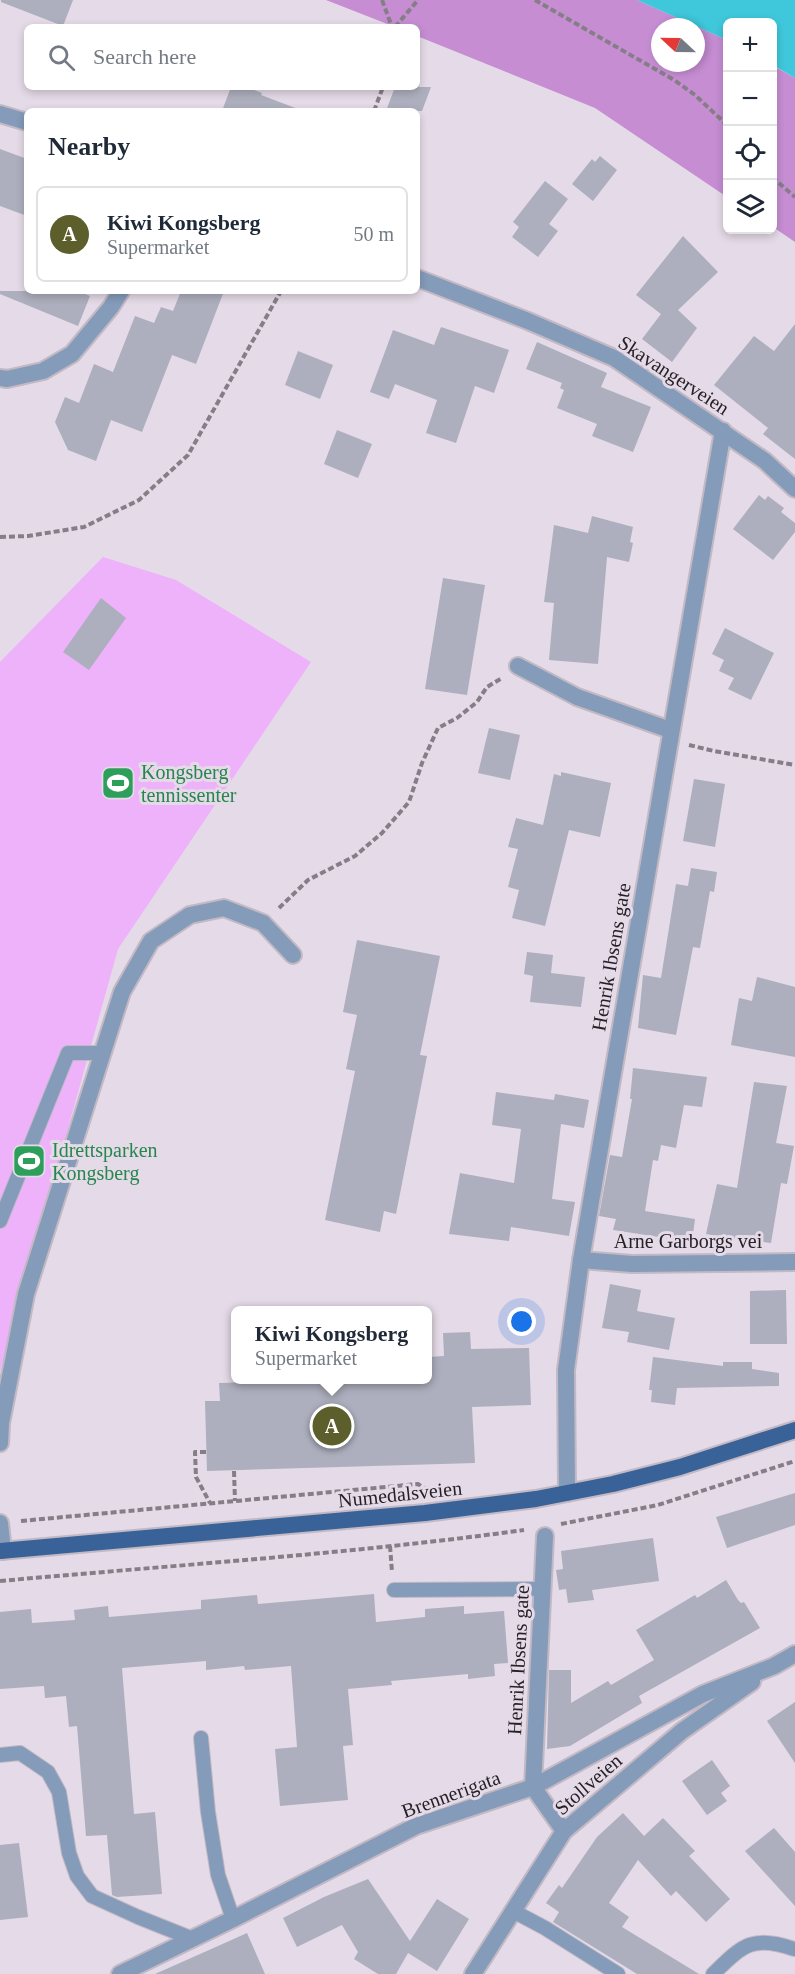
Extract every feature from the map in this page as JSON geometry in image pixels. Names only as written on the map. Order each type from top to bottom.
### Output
[{"type":"main road","name":"Numedalsveien","points":[[2,1551],[471,1508],[613,1484],[680,1467],[795,1430]]},
{"type":"street","points":[[0,114],[24,121]]},
{"type":"street","name":"Skavangerveien","points":[[420,279],[528,321],[614,358],[765,461],[795,489]]},
{"type":"street","points":[[0,378],[7,379],[44,371],[72,354],[111,308],[119,294]]},
{"type":"street","name":"Henrik Ibsens gate","points":[[567,1493],[566,1370],[581,1260],[669,735],[723,431]]},
{"type":"street","points":[[518,666],[577,697],[669,735]]},
{"type":"street","points":[[0,1443],[1,1423],[26,1294],[122,992],[151,941],[190,915],[224,908],[263,923],[293,955]]},
{"type":"street","name":"Arne Garborgs vei","points":[[581,1260],[632,1264],[795,1262]]},
{"type":"street","points":[[0,1523],[2,1551]]},
{"type":"street","name":"Henrik Ibsens gate","points":[[533,1787],[545,1536]]},
{"type":"street","name":"Brennerigata","points":[[120,1974],[416,1826],[533,1787],[703,1694],[774,1666],[795,1654]]},
{"type":"street","name":"Stollveien","points":[[473,1974],[564,1831],[682,1731],[774,1666]]},
{"type":"street","points":[[533,1787],[564,1831]]},
{"type":"lane","points":[[0,1221],[68,1053],[101,1053]]},
{"type":"lane","points":[[393,1590],[542,1589]]},
{"type":"lane","points":[[201,1738],[208,1812],[218,1875],[233,1919]]},
{"type":"lane","points":[[0,1755],[20,1754],[48,1772],[59,1792],[77,1876],[92,1896],[193,1939]]},
{"type":"lane","points":[[513,1911],[545,1928],[618,1974]]},
{"type":"lane","points":[[713,1974],[742,1948],[752,1944],[761,1942],[780,1944],[794,1949]]},
{"type":"path","points":[[382,0],[393,24]]},
{"type":"path","points":[[397,24],[418,0]]},
{"type":"path","points":[[535,0],[674,80],[695,95],[723,121]]},
{"type":"path","points":[[375,108],[382,90]]},
{"type":"path","points":[[775,180],[795,197]]},
{"type":"path","points":[[0,537],[28,536],[84,527],[139,500],[188,455],[279,294]]},
{"type":"path","points":[[263,923],[308,880],[355,856],[382,833],[409,802],[422,763],[438,728],[457,718],[477,702],[487,687],[518,666]]},
{"type":"path","points":[[669,735],[714,751],[795,765]]},
{"type":"path","points":[[206,1452],[195,1452],[196,1477],[210,1503]]},
{"type":"path","points":[[234,1471],[235,1501]]},
{"type":"path","points":[[0,1523],[418,1484],[433,1494]]},
{"type":"shaded area","points":[[326,0],[637,0],[678,18],[651,18],[651,72],[705,72],[705,30],[723,38],[723,194],[595,108],[420,37],[420,24],[387,24]]},
{"type":"shaded area","points":[[777,68],[795,78],[795,242],[777,230]]},
{"type":"shaded area","name":"Idrettsparken Kongsberg","points":[[103,557],[176,580],[311,662],[118,949],[0,1372],[0,662]]},
{"type":"water","points":[[637,0],[795,0],[795,78],[777,67],[777,18],[723,18],[723,38],[705,30],[705,18],[678,18]]},
{"type":"building","points":[[1,0],[73,0],[64,24],[58,24],[1,2]]},
{"type":"building","points":[[420,87],[431,87],[422,111],[420,108],[387,108],[394,90],[420,90]]},
{"type":"building","points":[[230,90],[254,90],[295,108],[223,108]]},
{"type":"building","points":[[0,149],[24,158],[24,215],[0,206]]},
{"type":"building","points":[[600,156],[617,170],[593,201],[572,184],[592,159],[595,162]]},
{"type":"building","points":[[545,181],[568,199],[549,224],[558,231],[538,257],[512,237],[519,227],[513,222]]},
{"type":"building","points":[[683,236],[718,272],[678,310],[697,328],[672,362],[642,339],[661,314],[636,295]]},
{"type":"building","points":[[0,291],[24,291],[24,294],[85,294],[90,296],[78,326],[0,294]]},
{"type":"building","points":[[180,294],[223,294],[196,364],[172,355],[142,432],[111,420],[96,461],[68,450],[55,422],[65,397],[79,403],[94,364],[113,372],[135,316],[154,323],[161,307],[173,311]]},
{"type":"building","points":[[795,324],[795,459],[763,434],[768,428],[714,385],[754,336],[774,351]]},
{"type":"building","points":[[441,327],[509,350],[494,393],[475,386],[456,443],[426,433],[437,400],[395,384],[389,399],[370,392],[393,330],[434,345]]},
{"type":"building","points":[[537,342],[607,373],[601,387],[651,407],[633,452],[592,436],[597,424],[557,408],[564,390],[560,388],[562,383],[526,369]]},
{"type":"building","points":[[298,351],[333,365],[320,399],[285,385]]},
{"type":"building","points":[[337,430],[372,444],[358,478],[324,464]]},
{"type":"building","points":[[759,495],[765,500],[768,496],[784,508],[781,512],[795,523],[795,532],[773,560],[733,529]]},
{"type":"building","points":[[592,516],[633,527],[630,542],[633,543],[629,562],[607,557],[598,664],[549,660],[554,603],[544,602],[554,525],[588,533]]},
{"type":"building","points":[[443,578],[485,585],[467,695],[425,689]]},
{"type":"building","points":[[101,598],[126,618],[89,670],[63,652]]},
{"type":"building","points":[[725,628],[774,653],[751,700],[728,689],[734,678],[719,671],[724,660],[712,654]]},
{"type":"building","points":[[489,728],[520,735],[510,780],[478,773]]},
{"type":"building","points":[[561,772],[611,783],[600,837],[569,830],[545,926],[512,918],[519,890],[508,887],[518,849],[508,847],[516,818],[543,825],[554,774],[561,776]]},
{"type":"building","points":[[694,779],[725,784],[715,847],[683,841]]},
{"type":"building","points":[[691,868],[717,872],[714,892],[710,891],[700,948],[693,947],[676,1035],[638,1028],[643,975],[661,978],[676,884],[688,886]]},
{"type":"building","points":[[357,940],[440,956],[420,1055],[427,1056],[396,1214],[384,1211],[380,1232],[325,1220],[355,1071],[346,1069],[357,1015],[343,1012]]},
{"type":"building","points":[[527,952],[553,955],[551,973],[585,977],[581,1007],[530,1002],[533,976],[524,974]]},
{"type":"building","points":[[757,977],[795,987],[795,1057],[731,1045],[739,998],[752,1001]]},
{"type":"building","points":[[633,1068],[707,1077],[702,1107],[684,1105],[676,1148],[661,1145],[658,1161],[653,1160],[645,1211],[695,1219],[692,1242],[613,1230],[616,1219],[599,1216],[610,1155],[622,1157],[632,1099],[630,1099]]},
{"type":"building","points":[[754,1082],[787,1086],[776,1143],[794,1146],[787,1184],[781,1183],[771,1243],[763,1242],[763,1244],[706,1234],[717,1184],[737,1188]]},
{"type":"building","points":[[496,1092],[554,1100],[555,1094],[589,1100],[584,1128],[561,1124],[552,1199],[575,1202],[569,1236],[511,1227],[509,1241],[449,1234],[460,1173],[514,1183],[521,1129],[492,1125]]},
{"type":"building","points":[[610,1284],[641,1290],[637,1311],[675,1318],[669,1350],[627,1342],[629,1332],[602,1328]]},
{"type":"building","points":[[786,1290],[787,1344],[750,1344],[750,1291]]},
{"type":"building","points":[[470,1332],[471,1349],[529,1348],[531,1405],[472,1407],[475,1463],[207,1471],[205,1401],[220,1401],[219,1383],[432,1384],[432,1357],[444,1356],[443,1333]]},
{"type":"building","points":[[653,1357],[723,1366],[723,1362],[752,1362],[752,1369],[779,1373],[779,1386],[677,1388],[675,1405],[651,1402],[652,1390],[649,1390]]},
{"type":"building","points":[[795,1493],[795,1525],[727,1548],[716,1517]]},
{"type":"building","points":[[653,1538],[659,1581],[592,1590],[594,1600],[568,1603],[566,1589],[559,1590],[556,1570],[563,1569],[561,1551]]},
{"type":"building","points":[[726,1580],[738,1600],[741,1603],[744,1602],[760,1628],[639,1696],[642,1703],[570,1746],[547,1749],[549,1670],[571,1670],[571,1703],[608,1681],[611,1685],[654,1660],[636,1630],[695,1595],[697,1598]]},
{"type":"building","points":[[374,1594],[376,1622],[425,1617],[425,1609],[464,1606],[464,1614],[504,1611],[508,1663],[494,1664],[495,1676],[468,1679],[468,1674],[391,1681],[392,1685],[348,1689],[353,1745],[343,1746],[348,1800],[280,1806],[275,1749],[297,1747],[291,1666],[245,1670],[244,1666],[206,1670],[206,1661],[122,1668],[134,1814],[155,1812],[162,1894],[117,1897],[112,1895],[107,1835],[86,1836],[77,1726],[69,1727],[66,1696],[45,1698],[44,1686],[0,1689],[0,1612],[31,1609],[32,1623],[75,1620],[74,1610],[108,1606],[109,1617],[201,1609],[201,1600],[257,1595],[258,1604]]},
{"type":"building","points":[[795,1702],[795,1763],[767,1721]]},
{"type":"building","points":[[712,1760],[730,1786],[721,1793],[727,1801],[707,1815],[682,1781]]},
{"type":"building","points":[[623,1813],[644,1836],[663,1818],[695,1851],[689,1856],[730,1899],[706,1922],[676,1891],[671,1896],[638,1860],[609,1903],[629,1917],[622,1927],[699,1974],[637,1974],[553,1922],[559,1912],[546,1903],[559,1885],[562,1888],[597,1837]]},
{"type":"building","points":[[774,1828],[795,1852],[795,1906],[745,1851]]},
{"type":"building","points":[[19,1843],[28,1917],[0,1920],[0,1845]]},
{"type":"building","points":[[368,1879],[410,1941],[437,1899],[469,1919],[437,1971],[408,1953],[396,1974],[378,1974],[354,1959],[358,1952],[342,1925],[297,1947],[283,1918],[324,1897]]},
{"type":"building","points":[[247,1933],[265,1974],[155,1974],[227,1942]]},
{"type":"place","name":"Kongsberg tennissenter","points":[[118,783]]},
{"type":"place","name":"Idrettsparken Kongsberg","points":[[29,1161]]},
{"type":"place","name":"Kiwi Kongsberg","points":[[332,1426]]}]
